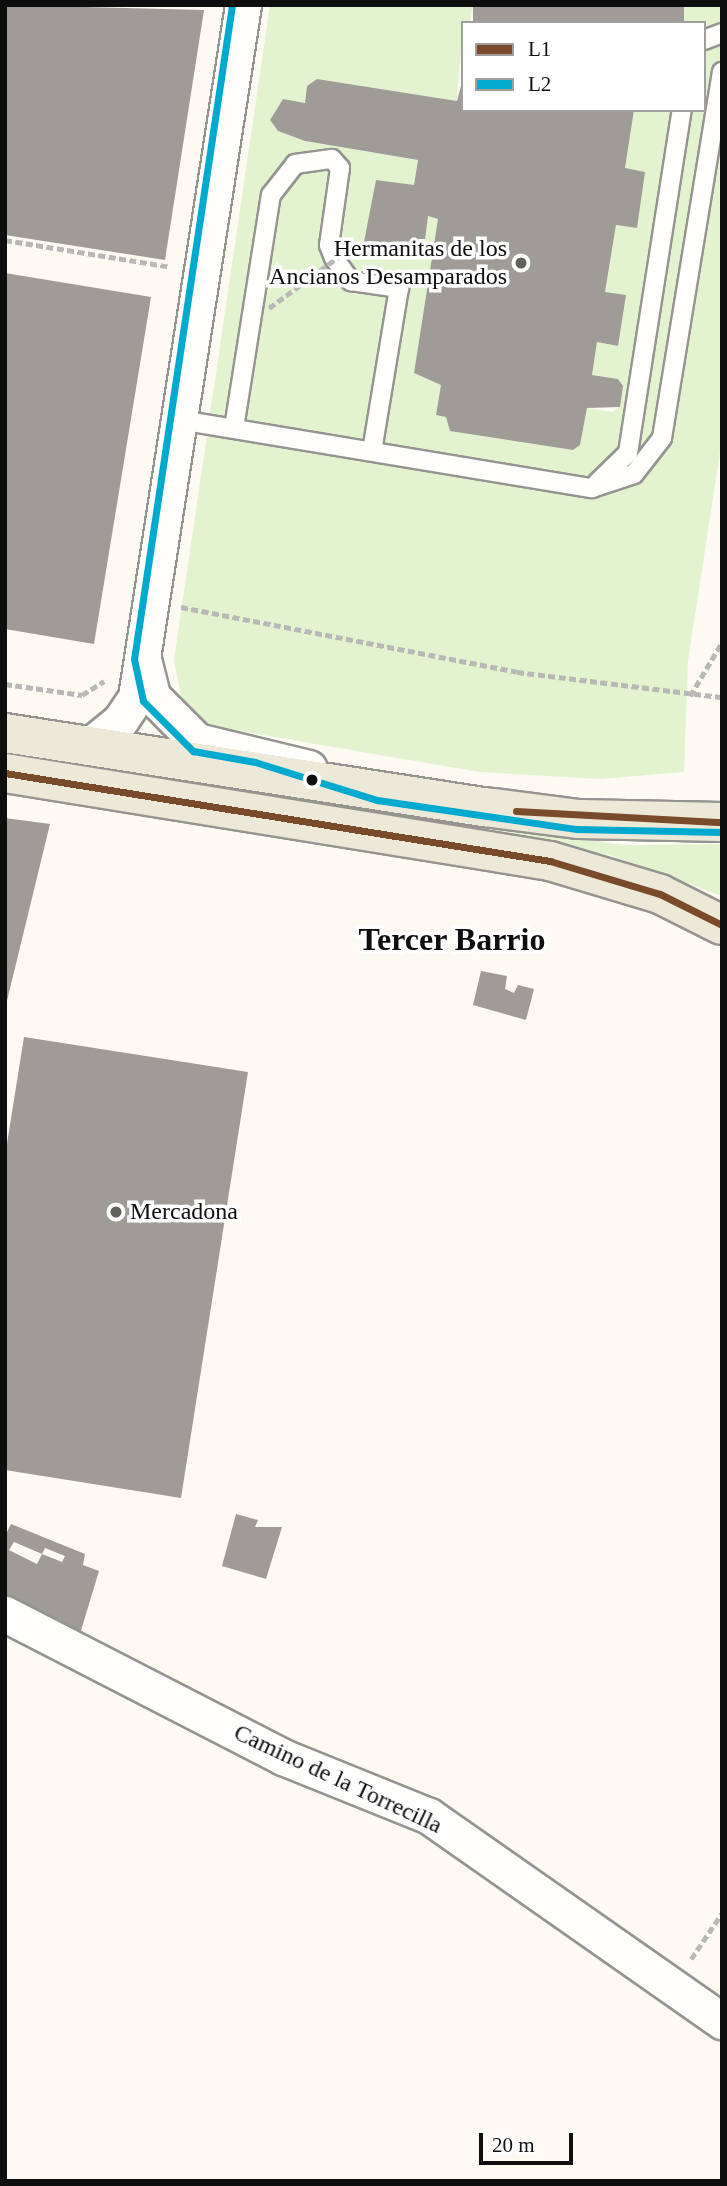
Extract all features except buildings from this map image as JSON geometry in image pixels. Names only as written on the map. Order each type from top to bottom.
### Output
[{"type":"main road","points":[[5,733],[579,819],[722,822]]},
{"type":"main road","points":[[5,773],[550,861],[660,894],[722,925]]},
{"type":"street","points":[[88,747],[120,722],[136,696],[144,661],[243,5]]},
{"type":"street","points":[[144,661],[152,696],[197,741],[258,752],[379,790]]},
{"type":"street","name":"Camino de la Torrecilla","points":[[5,1614],[283,1757],[429,1816],[722,2021]]},
{"type":"lane","points":[[180,420],[592,488],[634,474],[662,438],[722,72]]},
{"type":"lane","points":[[592,488],[628,453],[682,112]]},
{"type":"lane","points":[[234,428],[271,195],[295,164],[332,159],[340,168],[329,245],[334,258],[352,281],[399,288],[372,451]]},
{"type":"path","points":[[5,240],[203,272]]},
{"type":"path","points":[[269,308],[349,249],[423,256]]},
{"type":"path","points":[[153,602],[517,672],[690,696],[722,697]]},
{"type":"path","points":[[690,696],[722,642]]},
{"type":"path","points":[[5,684],[82,695],[105,680],[107,669]]},
{"type":"path","points":[[673,1986],[722,1913]]},
{"type":"green space","points":[[270,5],[473,5],[470,21],[461,21],[457,101],[317,79],[307,86],[305,103],[283,99],[270,120],[278,131],[305,141],[418,160],[414,185],[364,247],[422,256],[428,216],[438,219],[414,373],[441,385],[436,415],[446,417],[451,431],[573,450],[580,444],[587,408],[613,412],[620,406],[618,379],[592,375],[597,342],[617,346],[605,292],[616,225],[637,228],[625,168],[634,112],[706,112],[706,21],[676,21],[684,5],[722,5],[722,439],[688,661],[684,772],[600,779],[480,772],[210,726],[181,697],[174,660]]},
{"type":"green space","points":[[498,826],[624,845],[722,844],[722,896],[609,855],[497,834]]},
{"type":"transit line","name":"L2","points":[[232,5],[134,659],[143,701],[193,751],[255,762],[377,800],[577,829],[722,832]]},
{"type":"transit line","name":"L1","points":[[5,773],[550,861],[660,894],[722,925]]},
{"type":"transit line","name":"L1","points":[[516,811],[722,822]]},
{"type":"place","name":"Hermanitas de los Ancianos Desamparados","points":[[521,263]]},
{"type":"place","name":"Mercadona","points":[[116,1212]]},
{"type":"district","name":"Tercer Barrio","points":[[452,939]]}]
